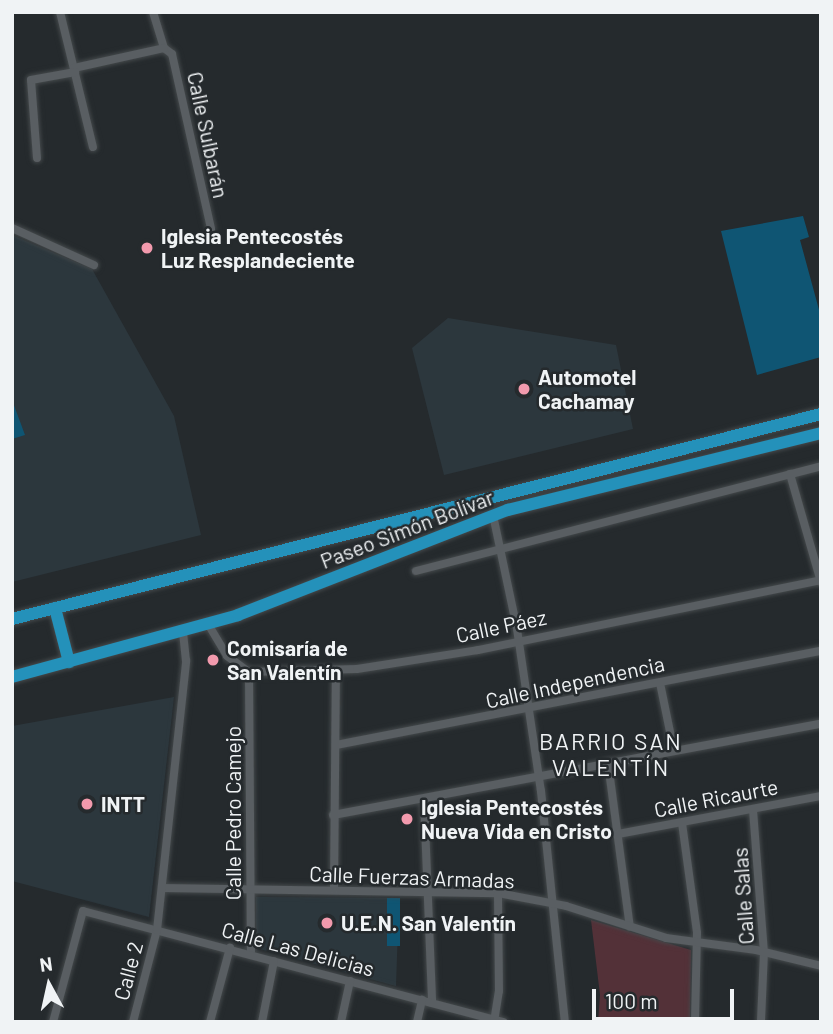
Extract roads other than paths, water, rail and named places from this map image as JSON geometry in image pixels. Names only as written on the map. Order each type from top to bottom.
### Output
[{"type":"main road","name":"Paseo Simón Bolívar","points":[[12,619],[821,414]]},
{"type":"main road","name":"Paseo Simón Bolívar","points":[[12,677],[208,624],[493,515],[821,433]]},
{"type":"main road","points":[[55,608],[69,662]]},
{"type":"street","points":[[60,12],[93,147]]},
{"type":"street","name":"Calle Sulbarán","points":[[153,12],[164,48],[172,54],[211,229]]},
{"type":"street","points":[[37,158],[31,80],[164,48]]},
{"type":"street","points":[[12,228],[94,265]]},
{"type":"street","name":"Paseo Simón Bolívar","points":[[416,571],[821,466]]},
{"type":"street","points":[[790,474],[821,581]]},
{"type":"street","points":[[493,515],[518,641],[539,776],[555,904],[565,1022]]},
{"type":"street","name":"Calle Páez","points":[[249,672],[336,670],[518,641],[821,581]]},
{"type":"street","points":[[208,624],[227,656],[249,672]]},
{"type":"street","name":"Calle 2","points":[[133,1022],[157,930],[186,662],[183,632]]},
{"type":"street","name":"Calle Independencia","points":[[336,745],[529,710],[821,651]]},
{"type":"street","points":[[334,890],[336,670]]},
{"type":"street","name":"Calle Pedro Camejo","points":[[249,672],[251,954]]},
{"type":"street","points":[[660,682],[674,751]]},
{"type":"street","points":[[333,815],[821,724]]},
{"type":"street","points":[[608,763],[630,927]]},
{"type":"street","name":"Calle Ricaurte","points":[[618,834],[821,796]]},
{"type":"street","points":[[424,800],[430,891],[432,1003]]},
{"type":"street","name":"Calle Salas","points":[[753,810],[764,952],[761,1022]]},
{"type":"street","points":[[682,823],[697,943],[695,1022]]},
{"type":"street","name":"Calle Fuerzas Armadas","points":[[162,888],[498,893],[555,904],[630,927],[697,943],[764,952],[821,966]]},
{"type":"street","points":[[495,1021],[499,991],[498,893]]},
{"type":"street","name":"Calle Las Delicias","points":[[53,1022],[83,911],[505,1022]]},
{"type":"street","points":[[210,1022],[230,948]]},
{"type":"street","points":[[262,1022],[274,961]]},
{"type":"street","points":[[341,1022],[350,981]]},
{"type":"street","points":[[417,1022],[422,1000]]},
{"type":"place","name":"Iglesia Pentecostés Luz Resplandeciente","points":[[147,248]]},
{"type":"place","name":"Automotel Cachamay","points":[[524,389]]},
{"type":"place","name":"Comisaría de San Valentín","points":[[213,660]]},
{"type":"place","name":"INTT","points":[[87,804]]},
{"type":"place","name":"Iglesia Pentecostés Nueva Vida en Cristo","points":[[407,819]]},
{"type":"place","name":"U.E.N. San Valentín","points":[[327,923]]},
{"type":"district","name":"BARRIO SAN VALENTÍN","points":[[611,754]]}]
